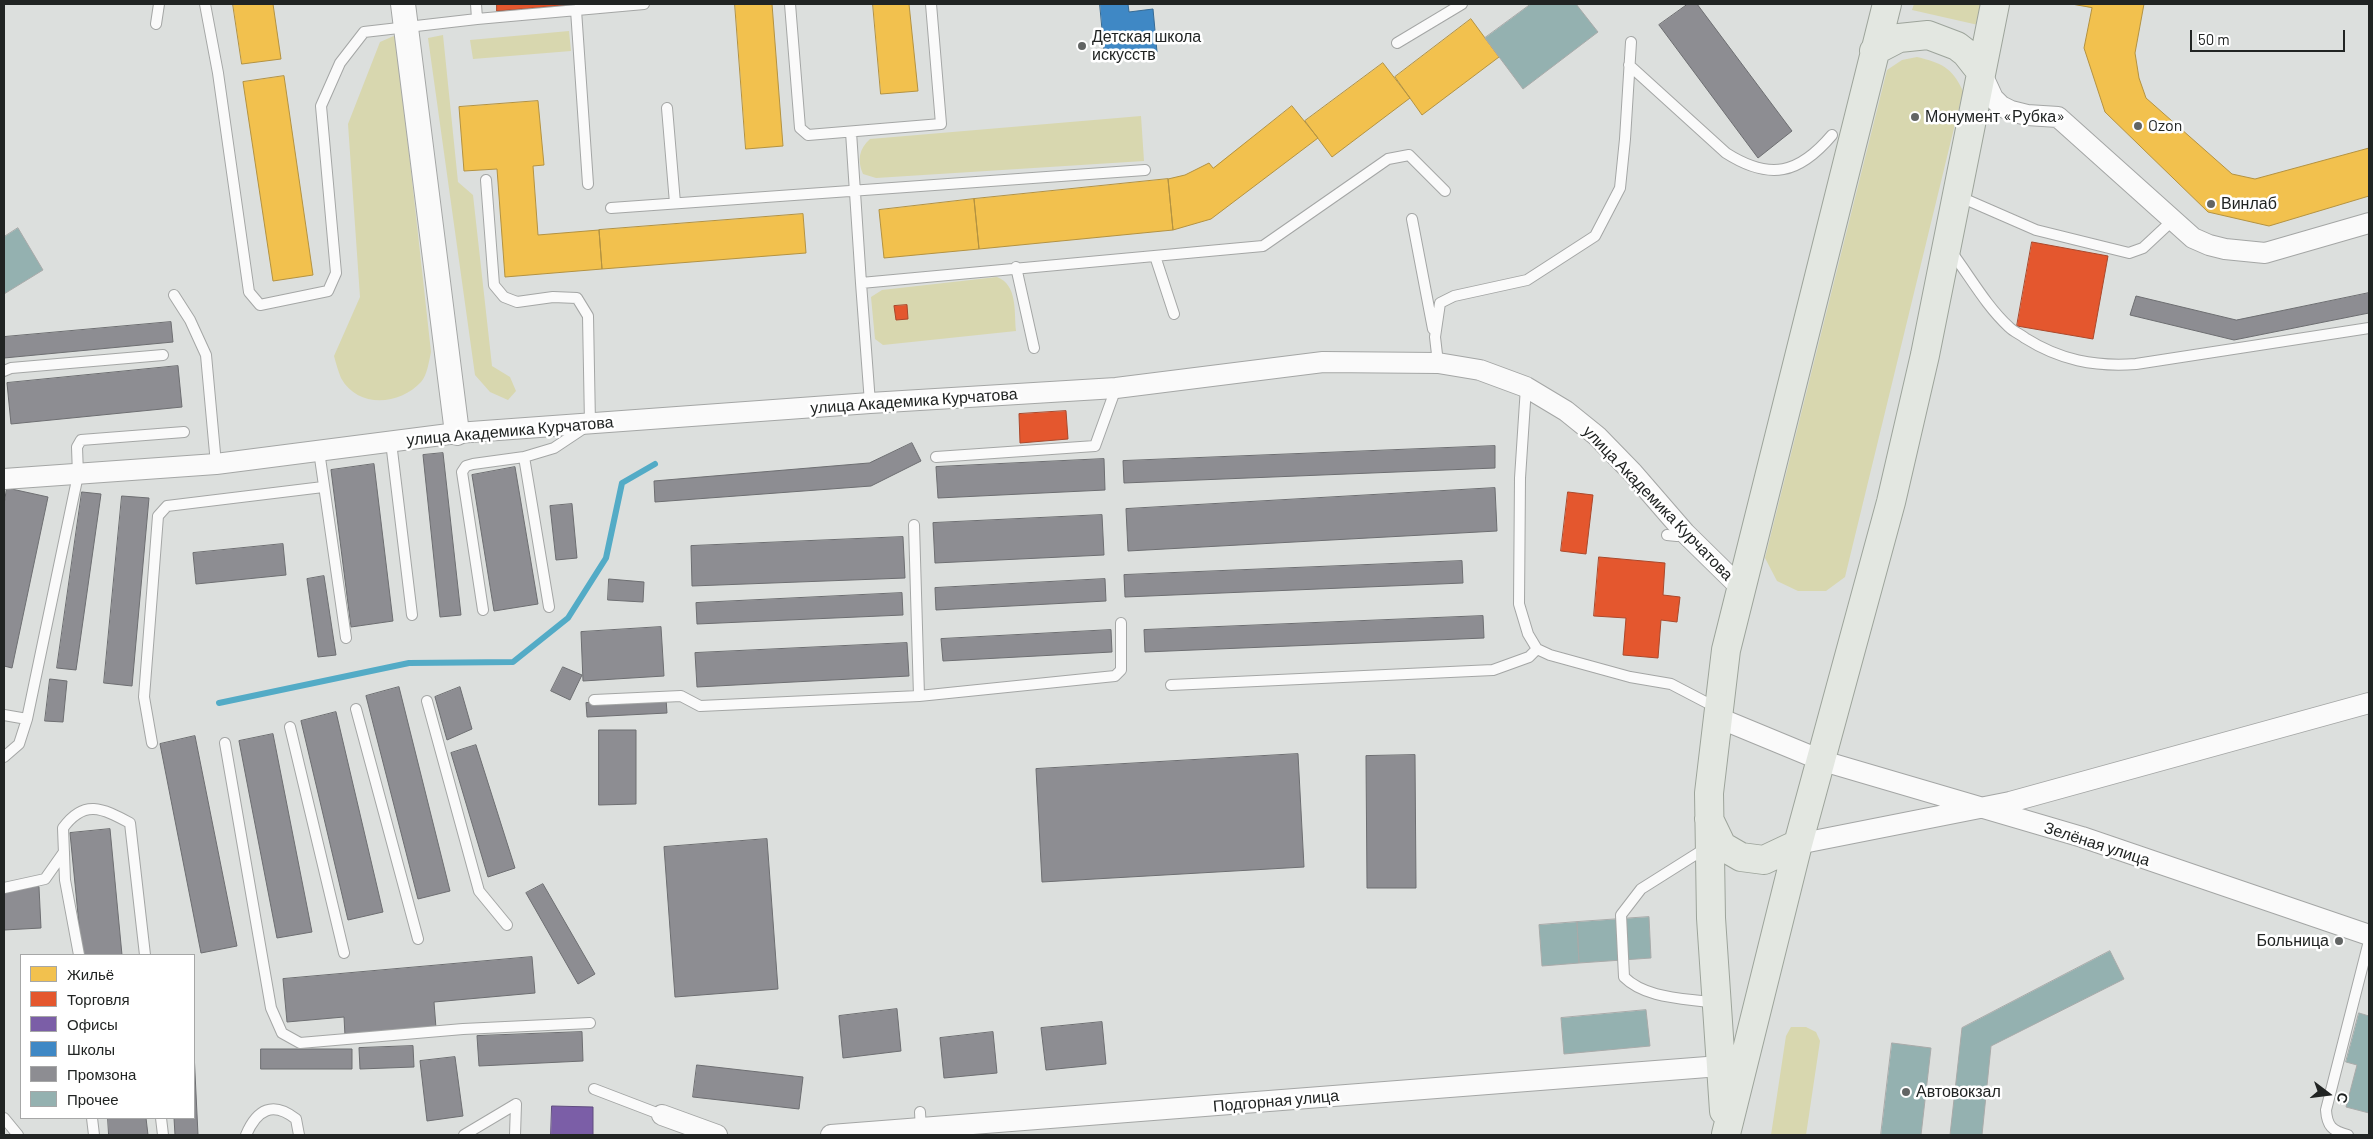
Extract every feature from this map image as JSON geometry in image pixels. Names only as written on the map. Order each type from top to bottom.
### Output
[{"type":"main road","points":[[1726,1135],[1711,918],[1709,793],[1726,650],[1887,4]]},
{"type":"main road","points":[[1726,1135],[1798,844],[1823,760],[1891,502],[1925,355],[1995,4]]},
{"type":"main road","points":[[1874,51],[1899,38],[1928,35],[1957,46],[1966,53],[1981,72]]},
{"type":"main road","points":[[1709,818],[1722,846],[1741,857],[1764,860],[1798,844]]},
{"type":"street","points":[[403,4],[457,432]]},
{"type":"street","points":[[1981,72],[1993,98],[2001,106],[2027,115],[2058,116],[2193,238],[2209,245],[2246,253],[2266,253],[2369,224]]},
{"type":"street","name":"улица Академика Курчатова","points":[[4,479],[216,464],[457,432],[1116,388],[1323,362],[1438,363],[1480,370],[1526,386],[1566,410],[1597,436],[1633,473],[1676,534],[1741,588]]},
{"type":"street","points":[[1798,844],[1983,808],[2369,703]]},
{"type":"street","name":"Зелёная улица","points":[[1719,714],[1823,760],[2082,837],[2369,935]]},
{"type":"street","name":"Подгорная улица","points":[[831,1135],[920,1121],[951,1131],[1720,1066]]},
{"type":"street","points":[[662,1115],[717,1135]]},
{"type":"lane","points":[[156,24],[159,4]]},
{"type":"lane","points":[[205,4],[218,73],[249,292],[260,305],[328,291],[336,274],[321,106],[340,63],[364,32],[476,19],[644,4]]},
{"type":"lane","points":[[476,4],[476,19]]},
{"type":"lane","points":[[790,4],[800,128],[808,135],[941,124],[931,4]]},
{"type":"lane","points":[[1397,43],[1462,4]]},
{"type":"lane","points":[[576,10],[588,184]]},
{"type":"lane","points":[[1435,338],[1440,303],[1454,296],[1527,280],[1594,236],[1620,188],[1631,42]]},
{"type":"lane","points":[[1629,66],[1726,153],[1744,164],[1765,170],[1787,170],[1816,154],[1832,136]]},
{"type":"lane","points":[[668,108],[675,203]]},
{"type":"lane","points":[[851,132],[870,403]]},
{"type":"lane","points":[[861,283],[1016,267],[1263,246],[1388,159],[1409,155],[1445,191]]},
{"type":"lane","points":[[611,208],[854,189],[1145,170]]},
{"type":"lane","points":[[483,610],[462,472],[466,466],[473,464],[524,458],[554,448],[590,424],[588,316],[577,298],[553,297],[517,302],[504,297],[494,285],[486,180]]},
{"type":"lane","points":[[1957,196],[2036,230],[2129,252],[2143,248],[2173,220]]},
{"type":"lane","points":[[1412,220],[1435,338],[1438,363]]},
{"type":"lane","points":[[1947,246],[2010,329],[2041,348],[2083,363],[2108,366],[2136,364],[2369,328]]},
{"type":"lane","points":[[1155,256],[1174,314]]},
{"type":"lane","points":[[1016,267],[1034,348]]},
{"type":"lane","points":[[174,295],[190,320],[206,356],[216,464]]},
{"type":"lane","points":[[4,371],[11,368],[163,355]]},
{"type":"lane","points":[[1526,386],[1520,478],[1519,604],[1528,634],[1537,649],[1550,655],[1630,678],[1671,684],[1719,714]]},
{"type":"lane","points":[[936,457],[1095,446],[1116,388]]},
{"type":"lane","points":[[4,757],[18,744],[28,719],[78,475],[77,447],[81,440],[184,432]]},
{"type":"lane","points":[[391,442],[412,615]]},
{"type":"lane","points":[[319,451],[346,638]]},
{"type":"lane","points":[[524,458],[549,607]]},
{"type":"lane","points":[[152,744],[144,697],[158,516],[168,506],[323,487]]},
{"type":"lane","points":[[914,524],[919,696]]},
{"type":"lane","points":[[594,700],[681,696],[700,706],[919,696],[1115,676],[1121,670],[1121,623]]},
{"type":"lane","points":[[1171,685],[1493,670],[1530,657],[1537,649]]},
{"type":"lane","points":[[427,701],[479,891],[507,925]]},
{"type":"lane","points":[[356,709],[418,939]]},
{"type":"lane","points":[[4,715],[28,719]]},
{"type":"lane","points":[[290,727],[344,953]]},
{"type":"lane","points":[[225,743],[271,1008],[282,1033],[300,1043],[462,1029],[590,1023]]},
{"type":"lane","points":[[79,954],[65,880],[63,828],[76,812],[89,809],[110,812],[130,822],[144,954]]},
{"type":"lane","points":[[1709,846],[1641,889],[1621,915],[1624,977],[1633,986],[1646,992],[1716,1003]]},
{"type":"lane","points":[[4,888],[45,879],[64,852]]},
{"type":"lane","points":[[2348,1135],[2334,1132],[2327,1122],[2326,1110],[2369,941]]},
{"type":"lane","points":[[594,1089],[662,1115]]},
{"type":"lane","points":[[464,1135],[516,1104],[516,1135]]},
{"type":"lane","points":[[246,1135],[263,1112],[273,1108],[284,1110],[296,1119],[299,1135]]},
{"type":"lane","points":[[4,1118],[18,1135]]},
{"type":"lane","points":[[92,1119],[94,1135]]},
{"type":"lane","points":[[161,1119],[163,1135]]},
{"type":"green space","points":[[1914,4],[1991,4],[1987,27],[1912,10]]},
{"type":"green space","points":[[569,31],[571,51],[473,59],[470,40]]},
{"type":"green space","points":[[396,35],[431,352],[426,372],[421,382],[412,390],[402,395],[380,400],[368,399],[348,388],[341,378],[334,356],[360,297],[348,124],[380,42]]},
{"type":"green space","points":[[443,35],[458,182],[473,195],[492,366],[510,377],[516,391],[508,400],[490,392],[475,375],[428,38]]},
{"type":"green space","points":[[1917,57],[1933,61],[1945,67],[1955,76],[1963,91],[1845,577],[1826,591],[1798,591],[1777,581],[1765,558],[1887,70],[1902,60]]},
{"type":"green space","points":[[1141,116],[1144,161],[876,178],[863,174],[860,164],[861,151],[870,139]]},
{"type":"green space","points":[[997,277],[1009,286],[1012,293],[1016,331],[883,345],[875,339],[871,297],[882,290]]},
{"type":"green space","points":[[1791,1027],[1806,1027],[1816,1032],[1820,1041],[1806,1135],[1771,1135],[1786,1036]]},
{"type":"building: Жильё","points":[[233,4],[273,4],[281,59],[242,64]]},
{"type":"building: Жильё","points":[[735,4],[772,4],[783,146],[746,149]]},
{"type":"building: Жильё","points":[[873,4],[909,4],[918,91],[881,94]]},
{"type":"building: Жильё","points":[[2072,4],[2144,4],[2135,53],[2139,78],[2146,98],[2232,174],[2255,179],[2369,148],[2369,196],[2269,226],[2208,212],[2105,112],[2084,48],[2092,8]]},
{"type":"building: Жильё","points":[[1471,19],[1499,57],[1422,115],[1395,77]]},
{"type":"building: Жильё","points":[[1383,63],[1410,98],[1332,157],[1305,121]]},
{"type":"building: Жильё","points":[[284,76],[313,275],[273,281],[243,82]]},
{"type":"building: Жильё","points":[[538,101],[544,165],[533,166],[538,235],[599,230],[602,269],[505,277],[497,169],[464,171],[459,107]]},
{"type":"building: Жильё","points":[[1292,106],[1318,138],[1211,219],[1173,230],[1168,179],[1185,175],[1209,163],[1213,168]]},
{"type":"building: Жильё","points":[[1168,179],[1173,230],[979,249],[974,199]]},
{"type":"building: Жильё","points":[[974,199],[979,249],[884,258],[879,210]]},
{"type":"building: Жильё","points":[[803,214],[806,253],[602,269],[599,230]]},
{"type":"building: Торговля","points":[[497,4],[582,4],[497,11]]},
{"type":"building: Торговля","points":[[2032,242],[2108,256],[2093,339],[2017,326]]},
{"type":"building: Торговля","points":[[907,305],[908,319],[896,320],[894,306]]},
{"type":"building: Торговля","points":[[1066,411],[1068,439],[1020,443],[1019,414]]},
{"type":"building: Торговля","points":[[1568,492],[1593,495],[1586,554],[1561,551]]},
{"type":"building: Торговля","points":[[1599,557],[1665,563],[1663,595],[1680,597],[1677,622],[1661,620],[1658,658],[1623,655],[1626,618],[1594,616]]},
{"type":"building: Офисы","points":[[552,1106],[593,1107],[593,1135],[551,1135]]},
{"type":"building: Школы","points":[[1100,4],[1128,4],[1129,12],[1153,9],[1157,52],[1105,57]]},
{"type":"building: Промзона","points":[[1688,4],[1697,4],[1792,131],[1758,158],[1659,25]]},
{"type":"building: Промзона","points":[[2369,293],[2369,313],[2234,340],[2130,315],[2136,296],[2236,320]]},
{"type":"building: Промзона","points":[[171,322],[173,342],[4,358],[4,337]]},
{"type":"building: Промзона","points":[[178,366],[182,407],[11,424],[7,383]]},
{"type":"building: Промзона","points":[[912,443],[921,461],[871,486],[655,502],[654,481],[869,463]]},
{"type":"building: Промзона","points":[[1495,446],[1495,468],[1124,483],[1123,461]]},
{"type":"building: Промзона","points":[[443,453],[461,615],[440,617],[423,455]]},
{"type":"building: Промзона","points":[[1104,459],[1105,490],[938,498],[936,467]]},
{"type":"building: Промзона","points":[[374,464],[393,621],[351,627],[331,470]]},
{"type":"building: Промзона","points":[[515,467],[538,604],[494,611],[472,475]]},
{"type":"building: Промзона","points":[[7,488],[48,497],[12,668],[4,666],[4,505]]},
{"type":"building: Промзона","points":[[1495,488],[1497,531],[1128,551],[1126,509]]},
{"type":"building: Промзона","points":[[82,492],[101,494],[76,670],[57,668]]},
{"type":"building: Промзона","points":[[122,496],[149,498],[132,686],[104,683]]},
{"type":"building: Промзона","points":[[572,504],[577,558],[556,560],[550,506]]},
{"type":"building: Промзона","points":[[1102,515],[1104,555],[935,563],[933,523]]},
{"type":"building: Промзона","points":[[903,537],[905,578],[692,586],[691,546]]},
{"type":"building: Промзона","points":[[283,544],[286,575],[196,584],[193,553]]},
{"type":"building: Промзона","points":[[1462,561],[1463,583],[1125,597],[1124,575]]},
{"type":"building: Промзона","points":[[324,576],[336,655],[318,657],[307,579]]},
{"type":"building: Промзона","points":[[609,579],[644,582],[643,602],[608,600]]},
{"type":"building: Промзона","points":[[1105,579],[1106,601],[936,610],[935,588]]},
{"type":"building: Промзона","points":[[902,593],[903,615],[697,624],[696,603]]},
{"type":"building: Промзона","points":[[1483,616],[1484,638],[1145,652],[1144,630]]},
{"type":"building: Промзона","points":[[661,627],[664,676],[583,681],[581,632]]},
{"type":"building: Промзона","points":[[1111,630],[1112,652],[943,661],[941,639]]},
{"type":"building: Промзона","points":[[907,643],[909,676],[697,687],[695,653]]},
{"type":"building: Промзона","points":[[563,667],[582,675],[570,700],[551,691]]},
{"type":"building: Промзона","points":[[50,679],[67,681],[63,722],[45,721]]},
{"type":"building: Промзона","points":[[399,687],[450,891],[418,899],[366,696]]},
{"type":"building: Промзона","points":[[460,687],[472,729],[447,740],[435,697]]},
{"type":"building: Промзона","points":[[666,699],[667,713],[587,717],[586,703]]},
{"type":"building: Промзона","points":[[336,712],[383,912],[348,920],[301,721]]},
{"type":"building: Промзона","points":[[599,730],[636,730],[636,804],[599,805]]},
{"type":"building: Промзона","points":[[273,734],[312,932],[277,938],[239,741]]},
{"type":"building: Промзона","points":[[195,736],[237,946],[201,953],[160,744]]},
{"type":"building: Промзона","points":[[476,745],[515,868],[488,877],[451,753]]},
{"type":"building: Промзона","points":[[1298,754],[1304,867],[1042,882],[1036,769]]},
{"type":"building: Промзона","points":[[1415,755],[1416,888],[1367,888],[1366,756]]},
{"type":"building: Промзона","points":[[110,829],[122,954],[82,954],[70,833]]},
{"type":"building: Промзона","points":[[767,839],[778,989],[675,997],[664,847]]},
{"type":"building: Промзона","points":[[543,884],[595,974],[578,984],[526,893]]},
{"type":"building: Промзона","points":[[39,887],[41,928],[4,930],[4,890]]},
{"type":"building: Промзона","points":[[532,957],[535,993],[434,1002],[436,1028],[345,1036],[344,1017],[287,1022],[283,979]]},
{"type":"building: Промзона","points":[[897,1009],[901,1051],[843,1058],[839,1016]]},
{"type":"building: Промзона","points":[[1102,1022],[1106,1064],[1046,1070],[1041,1028]]},
{"type":"building: Промзона","points":[[582,1032],[583,1061],[479,1066],[477,1036]]},
{"type":"building: Промзона","points":[[993,1032],[997,1073],[944,1078],[940,1038]]},
{"type":"building: Промзона","points":[[413,1046],[414,1067],[360,1069],[359,1048]]},
{"type":"building: Промзона","points":[[261,1049],[352,1049],[352,1069],[261,1069]]},
{"type":"building: Промзона","points":[[455,1057],[463,1116],[427,1121],[420,1061]]},
{"type":"building: Промзона","points":[[697,1065],[803,1077],[799,1109],[693,1097]]},
{"type":"building: Промзона","points":[[195,1073],[198,1135],[175,1135],[174,1119],[195,1119]]},
{"type":"building: Промзона","points":[[108,1119],[146,1119],[148,1135],[109,1135]]},
{"type":"building: Прочее","points":[[1531,4],[1576,4],[1598,32],[1523,89],[1485,38]]},
{"type":"building: Прочее","points":[[18,228],[43,270],[4,294],[4,237]]},
{"type":"building: Прочее","points":[[1649,917],[1651,958],[1579,963],[1577,922]]},
{"type":"building: Прочее","points":[[1577,922],[1579,963],[1542,966],[1539,925]]},
{"type":"building: Прочее","points":[[2110,951],[2124,979],[1991,1046],[1982,1135],[1950,1135],[1962,1028]]},
{"type":"building: Прочее","points":[[1646,1010],[1650,1046],[1564,1054],[1561,1018]]},
{"type":"building: Прочее","points":[[2359,1013],[2369,1016],[2369,1113],[2346,1107],[2357,1065],[2346,1062]]},
{"type":"building: Прочее","name":"Автовокзал","points":[[1892,1043],[1931,1048],[1921,1135],[1881,1135]]},
{"type":"waterway","points":[[219,703],[409,663],[513,662],[568,618],[606,558],[622,483],[655,464]]},
{"type":"place","name":"Детская школа искусств","points":[[1082,46]]},
{"type":"place","name":"Монумент «Рубка»","points":[[1915,117]]},
{"type":"place","name":"Ozon","points":[[2138,126]]},
{"type":"place","name":"Винлаб","points":[[2211,204]]},
{"type":"place","name":"Больница","points":[[2339,941]]},
{"type":"place","name":"Автовокзал","points":[[1906,1092]]}]
